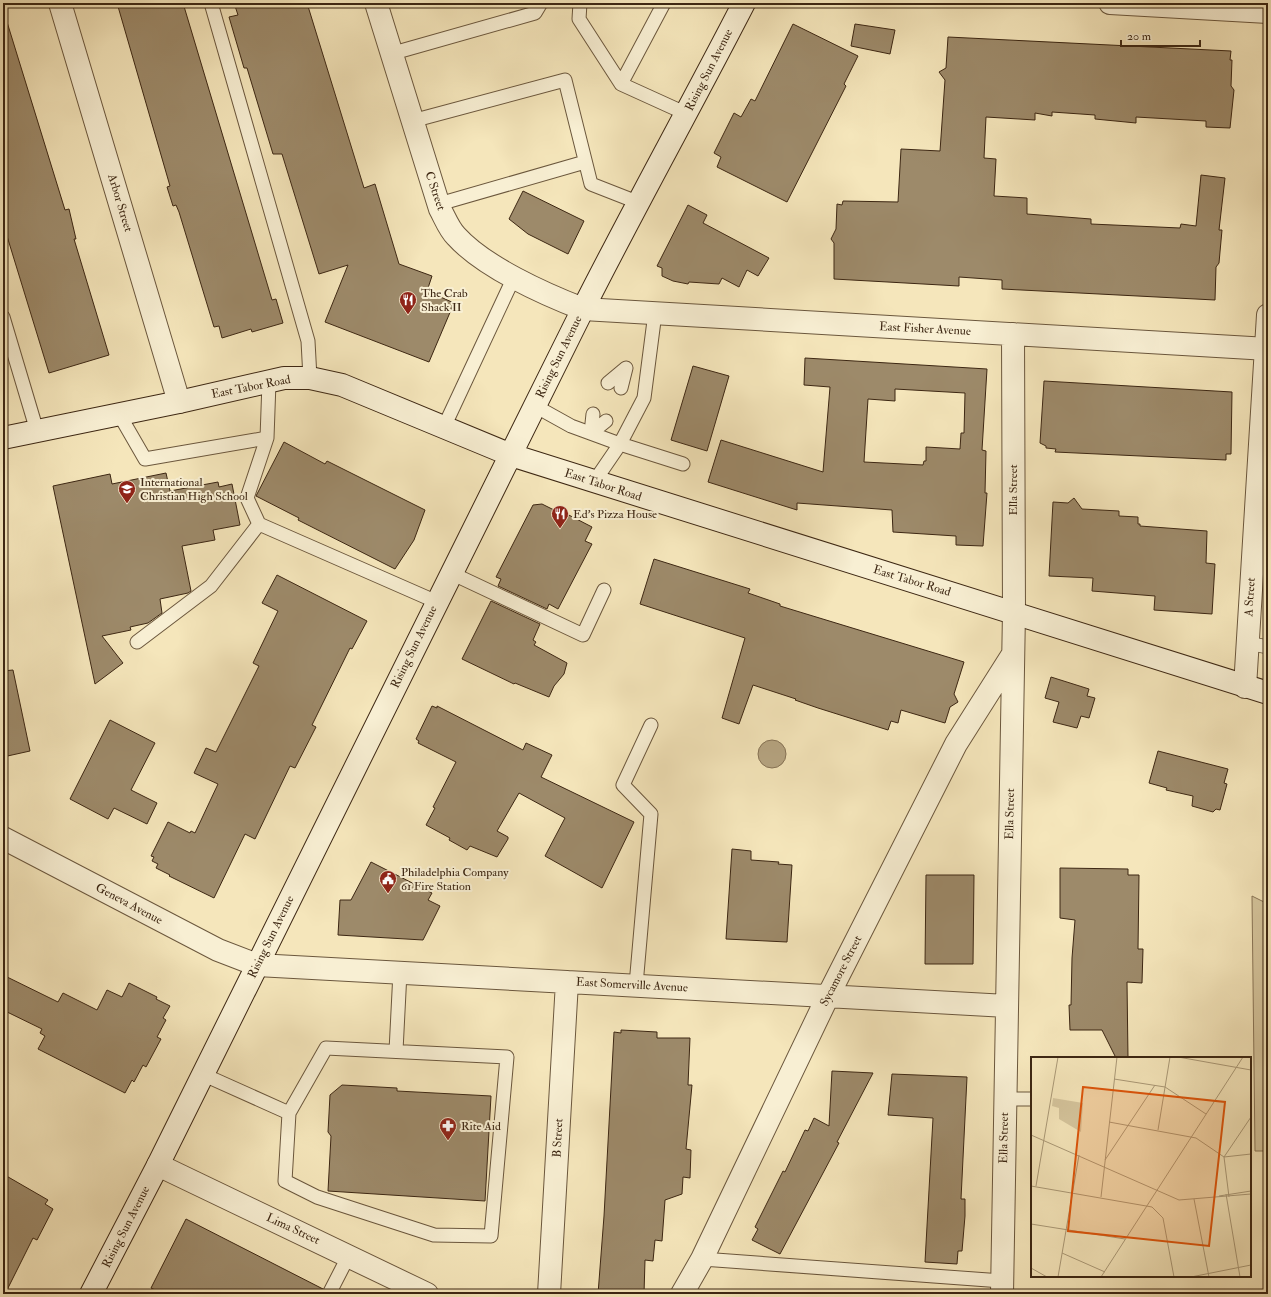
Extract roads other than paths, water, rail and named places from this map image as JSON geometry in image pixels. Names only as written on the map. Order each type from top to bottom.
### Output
[{"type":"street","name":"Arbor Street","points":[[60,3],[179,402]]},
{"type":"street","name":"C Street","points":[[376,3],[390,54],[439,204],[455,235],[476,255],[514,277],[545,294],[583,309]]},
{"type":"street","name":"Rising Sun Avenue","points":[[91,1294],[158,1165],[451,573],[637,202],[687,114],[744,3]]},
{"type":"street","points":[[1110,3],[1268,12]]},
{"type":"street","name":"East Fisher Avenue","points":[[583,309],[1267,349]]},
{"type":"street","name":"A Street","points":[[1245,687],[1258,645],[1268,315]]},
{"type":"street","name":"Ella Street","points":[[1002,1287],[1014,612],[1013,334]]},
{"type":"street","name":"East Tabor Road","points":[[3,438],[179,402],[284,378],[310,378],[342,385],[511,455],[780,541],[1014,612],[1245,687],[1268,693]]},
{"type":"street","name":"Sycamore Street","points":[[682,1294],[702,1259],[828,996],[956,744],[1013,654]]},
{"type":"street","name":"Geneva Avenue","points":[[3,838],[218,950],[257,965]]},
{"type":"street","name":"East Somerville Avenue","points":[[257,965],[1006,1006]]},
{"type":"street","name":"B Street","points":[[549,1294],[567,982]]},
{"type":"street","name":"Lima Street","points":[[158,1165],[349,1255],[427,1294]]},
{"type":"lane","points":[[211,3],[308,341],[310,378]]},
{"type":"lane","points":[[390,54],[535,13],[541,3]]},
{"type":"lane","points":[[580,3],[579,19],[621,84],[687,114]]},
{"type":"lane","points":[[621,84],[664,3]]},
{"type":"lane","points":[[412,121],[565,80],[591,184],[637,202]]},
{"type":"lane","points":[[439,204],[585,162]]},
{"type":"lane","points":[[444,427],[514,277]]},
{"type":"lane","points":[[594,482],[620,444],[644,398],[655,313]]},
{"type":"lane","points":[[3,316],[37,431]]},
{"type":"lane","points":[[608,383],[626,368],[648,366]]},
{"type":"lane","points":[[621,388],[626,368]]},
{"type":"lane","points":[[269,382],[267,438],[247,498],[259,524],[437,602]]},
{"type":"lane","points":[[535,406],[571,426],[620,444],[683,464]]},
{"type":"lane","points":[[119,414],[145,459],[267,438]]},
{"type":"lane","points":[[591,433],[593,414]]},
{"type":"lane","points":[[591,433],[606,421]]},
{"type":"lane","points":[[137,642],[212,586],[259,524]]},
{"type":"lane","points":[[451,573],[583,635],[604,590]]},
{"type":"lane","points":[[636,985],[652,814],[623,785],[651,724]]},
{"type":"lane","points":[[396,1051],[400,972]]},
{"type":"lane","points":[[326,1048],[396,1051],[507,1057],[492,1236],[434,1236],[317,1197],[285,1180],[289,1114],[326,1048]]},
{"type":"lane","points":[[202,1074],[289,1114]]},
{"type":"lane","points":[[1005,1099],[1031,1099]]},
{"type":"lane","points":[[329,1294],[349,1255]]},
{"type":"lane","points":[[702,1259],[1002,1287]]},
{"type":"place","name":"The Crab Shack II","points":[[408,315]]},
{"type":"place","name":"International Christian High School","points":[[127,504]]},
{"type":"place","name":"Ed's Pizza House","points":[[560,529]]},
{"type":"place","name":"Philadelphia Company 61 Fire Station","points":[[388,894]]},
{"type":"place","name":"Rite Aid","points":[[448,1141]]}]
